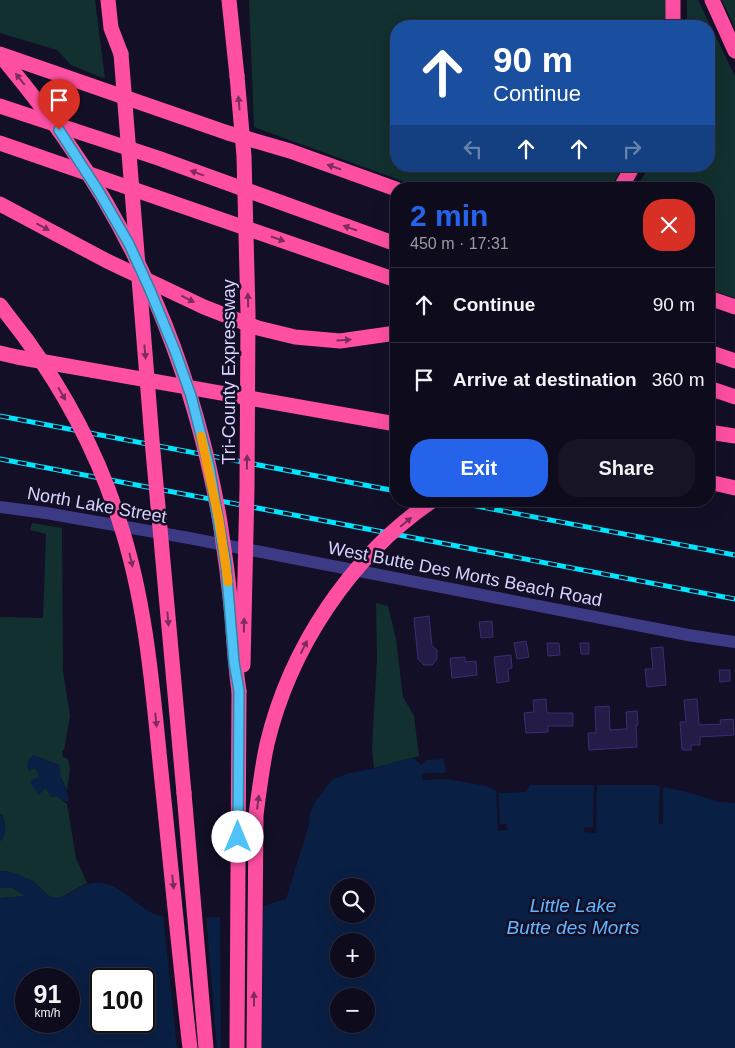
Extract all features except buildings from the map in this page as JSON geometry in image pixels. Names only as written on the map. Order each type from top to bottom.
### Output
[{"type":"highway","points":[[108,0],[111,28],[121,54]]},
{"type":"highway","points":[[118,0],[152,440],[206,1048]]},
{"type":"highway","name":"Tri-County Expressway","points":[[229,0],[244,156],[248,313],[244,657],[239,691],[237,1048]]},
{"type":"highway","points":[[673,0],[673,20]]},
{"type":"highway","points":[[712,0],[735,51]]},
{"type":"highway","points":[[0,54],[390,187]]},
{"type":"highway","points":[[0,54],[37,99],[99,192],[129,244],[175,351],[191,396],[209,466],[226,565],[234,662],[239,691]]},
{"type":"highway","points":[[0,106],[158,158],[390,242]]},
{"type":"highway","points":[[0,143],[390,278]]},
{"type":"highway","points":[[0,204],[107,260],[204,307],[258,328],[295,337],[340,341],[390,334]]},
{"type":"highway","points":[[715,300],[735,307]]},
{"type":"highway","points":[[0,305],[54,379],[87,440],[119,519],[130,556],[144,624],[152,685],[190,1048]]},
{"type":"highway","points":[[0,353],[390,423]]},
{"type":"highway","points":[[715,354],[735,362]]},
{"type":"highway","points":[[715,390],[735,397]]},
{"type":"highway","points":[[715,433],[735,436]]},
{"type":"highway","points":[[715,483],[735,488]]},
{"type":"highway","points":[[254,1048],[256,815],[260,780],[280,701],[292,670],[307,640],[352,575],[374,550],[425,507]]},
{"type":"street","name":"North Lake Street","points":[[0,507],[55,514],[189,538]]},
{"type":"street","name":"West Butte Des Morts Beach Road","points":[[189,538],[679,634],[735,642]]},
{"type":"green space","points":[[0,0],[95,0],[105,79],[71,65],[57,50],[0,33]]},
{"type":"green space","points":[[249,0],[666,0],[666,20],[390,20],[390,172],[620,172],[614,182],[405,182],[254,127]]},
{"type":"green space","points":[[687,0],[698,0],[708,20],[687,20]]},
{"type":"green space","points":[[722,0],[735,0],[735,29]]},
{"type":"green space","points":[[715,35],[735,76],[735,298],[715,291],[715,182],[640,182],[646,172],[715,172]]},
{"type":"green space","points":[[32,523],[62,528],[63,671],[70,716],[64,750],[62,750],[63,757],[68,759],[70,769],[67,791],[60,775],[59,765],[33,755],[33,768],[37,770],[40,781],[52,797],[57,796],[67,804],[76,858],[87,883],[60,898],[50,897],[35,883],[7,871],[0,871],[0,841],[3,838],[5,823],[2,814],[0,814],[0,617],[43,618],[46,534],[30,530]]},
{"type":"green space","points":[[376,603],[388,606],[396,639],[403,697],[414,716],[419,756],[374,768],[372,748],[377,659]]},
{"type":"green space","points":[[0,888],[13,888],[26,896],[0,898]]},
{"type":"water","points":[[33,755],[59,765],[60,775],[69,798],[68,801],[64,801],[57,796],[52,797],[45,788],[39,795],[30,783],[31,780],[39,777],[37,770],[33,768],[30,772],[27,768],[28,760]]},
{"type":"water","name":"Little Lake Butte des Morts","points":[[414,758],[421,765],[426,760],[444,759],[446,773],[427,773],[422,775],[422,779],[447,779],[486,786],[501,793],[526,792],[530,785],[654,785],[687,792],[719,802],[735,803],[735,1048],[0,1048],[0,898],[25,896],[13,888],[0,888],[0,871],[28,878],[53,897],[65,896],[88,884],[103,883],[117,888],[148,911],[164,917],[189,919],[243,913],[286,899],[314,803],[333,779],[349,773]]},
{"type":"water","points":[[0,814],[2,814],[6,828],[5,835],[0,841]]},
{"type":"pier","points":[[594,783],[597,783],[596,833],[584,832],[584,827],[593,827]]},
{"type":"pier","points":[[660,784],[663,784],[663,823],[659,824]]},
{"type":"pier","points":[[496,789],[498,789],[500,824],[506,824],[507,830],[498,831]]},
{"type":"pier","points":[[263,903],[262,1048],[221,1048],[220,913],[251,908]]},
{"type":"pier","points":[[163,914],[182,917],[206,915],[217,1048],[177,1048]]},
{"type":"railway","points":[[0,416],[390,490]]},
{"type":"railway","points":[[0,459],[735,599]]},
{"type":"railway","points":[[482,507],[735,555]]},
{"type":"slow traffic","points":[[201,436],[209,466],[219,520],[228,582]]},
{"type":"route","points":[[59,130],[99,192],[129,244],[150,290],[191,396],[209,466],[226,565],[232,614],[234,662],[239,691],[238,837]]}]
